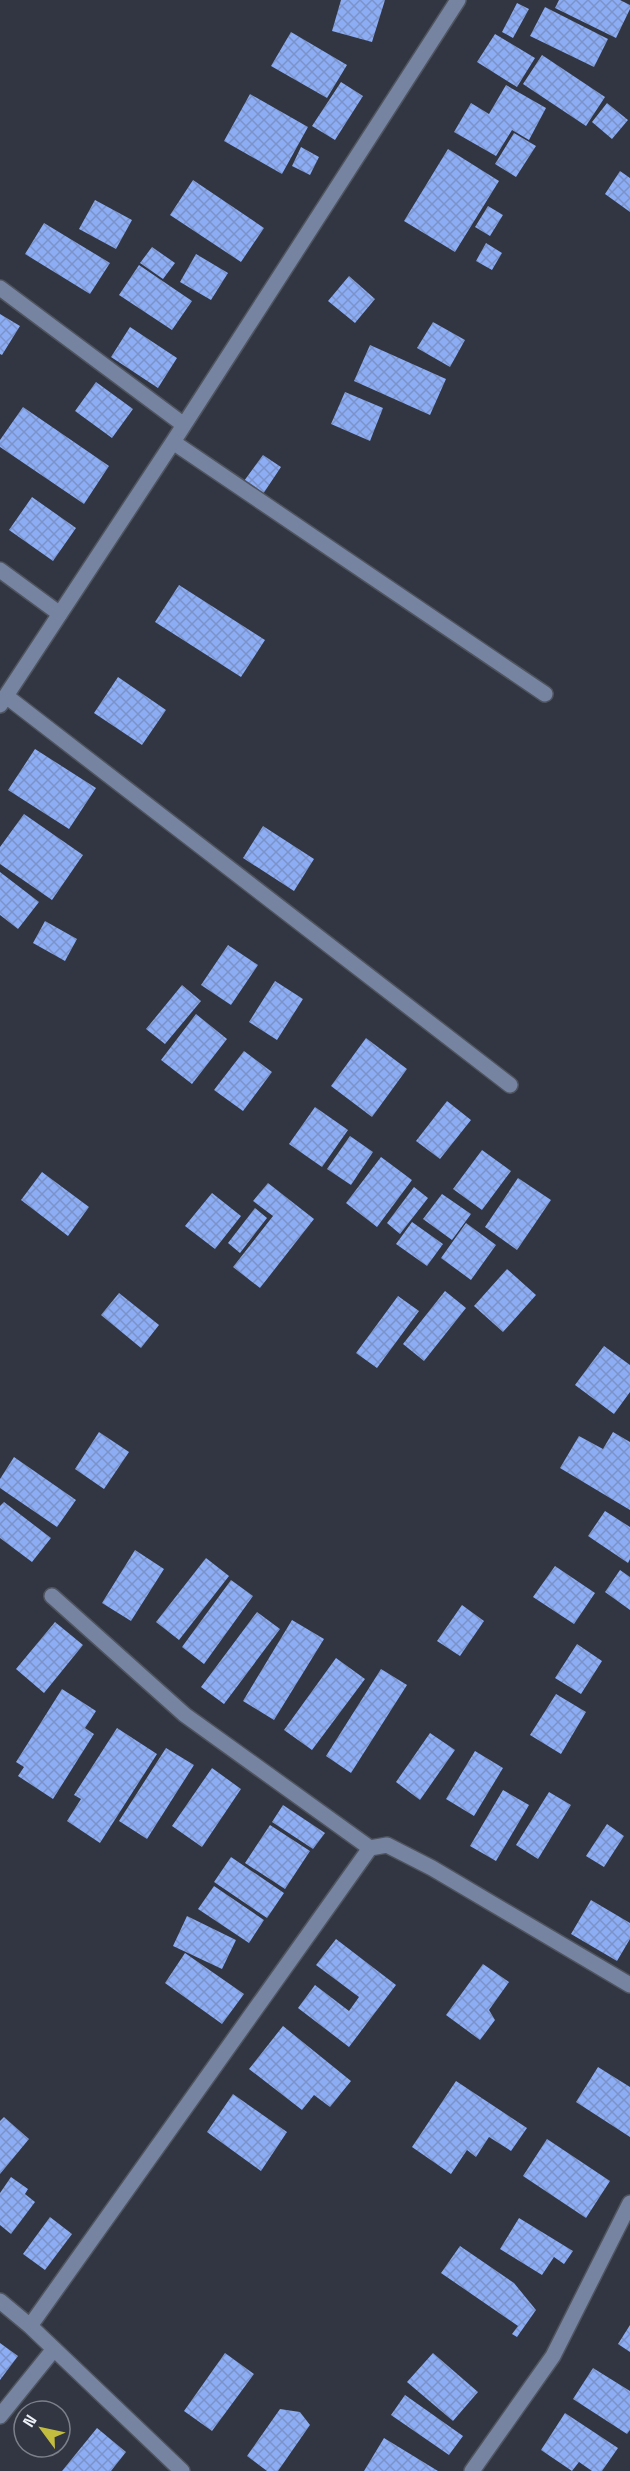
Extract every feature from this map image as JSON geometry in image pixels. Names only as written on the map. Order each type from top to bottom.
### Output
[{"type":"street","points":[[458,0],[173,442],[3,700],[510,1085]]},
{"type":"street","points":[[0,288],[184,425]]},
{"type":"street","points":[[173,442],[545,694]]},
{"type":"street","points":[[0,570],[60,614]]},
{"type":"street","points":[[52,1596],[185,1715],[370,1848]]},
{"type":"street","points":[[30,2326],[370,1848],[387,1845],[432,1868],[630,1984]]},
{"type":"street","points":[[472,2471],[554,2356],[630,2203]]},
{"type":"street","points":[[0,2301],[30,2326],[182,2471]]},
{"type":"street","points":[[0,2416],[54,2349]]},
{"type":"building","points":[[341,0],[385,0],[372,42],[332,31]]},
{"type":"building","points":[[559,0],[620,0],[630,5],[630,9],[616,38],[555,8]]},
{"type":"building","points":[[517,3],[529,9],[513,38],[502,32]]},
{"type":"building","points":[[545,7],[608,39],[594,67],[530,36]]},
{"type":"building","points":[[291,32],[347,65],[327,98],[271,66]]},
{"type":"building","points":[[495,34],[535,58],[517,87],[477,62]]},
{"type":"building","points":[[542,55],[605,97],[586,126],[523,84]]},
{"type":"building","points":[[341,82],[363,96],[335,140],[312,126]]},
{"type":"building","points":[[506,85],[546,108],[529,140],[512,130],[496,156],[454,132],[471,103],[489,114]]},
{"type":"building","points":[[250,94],[308,127],[282,174],[224,141]]},
{"type":"building","points":[[607,103],[628,120],[612,139],[592,122]]},
{"type":"building","points":[[514,133],[536,146],[516,177],[495,164]]},
{"type":"building","points":[[301,147],[319,157],[310,175],[292,166]]},
{"type":"building","points":[[448,149],[499,181],[455,252],[404,221]]},
{"type":"building","points":[[620,171],[630,178],[630,212],[605,194]]},
{"type":"building","points":[[193,180],[264,228],[241,262],[170,215]]},
{"type":"building","points":[[95,200],[132,220],[116,249],[79,229]]},
{"type":"building","points":[[488,206],[503,215],[490,236],[475,227]]},
{"type":"building","points":[[44,223],[110,263],[90,294],[25,254]]},
{"type":"building","points":[[486,243],[502,253],[492,270],[476,261]]},
{"type":"building","points":[[152,247],[175,263],[163,279],[140,263]]},
{"type":"building","points":[[196,254],[228,273],[211,300],[180,282]]},
{"type":"building","points":[[139,265],[192,301],[172,330],[119,295]]},
{"type":"building","points":[[349,276],[375,299],[355,323],[328,301]]},
{"type":"building","points":[[0,314],[20,326],[2,355],[0,354]]},
{"type":"building","points":[[433,322],[465,340],[450,367],[417,348]]},
{"type":"building","points":[[130,327],[177,358],[158,388],[111,357]]},
{"type":"building","points":[[370,345],[446,379],[430,415],[354,381]]},
{"type":"building","points":[[96,382],[133,409],[112,438],[75,411]]},
{"type":"building","points":[[345,392],[383,408],[370,441],[331,424]]},
{"type":"building","points":[[23,407],[109,466],[84,504],[0,447],[0,440]]},
{"type":"building","points":[[263,455],[281,467],[263,494],[244,481]]},
{"type":"building","points":[[32,497],[76,528],[53,561],[9,530]]},
{"type":"building","points":[[179,585],[265,640],[241,677],[155,622]]},
{"type":"building","points":[[118,677],[166,710],[142,745],[94,713]]},
{"type":"building","points":[[35,749],[96,788],[69,829],[8,790]]},
{"type":"building","points":[[24,814],[83,855],[52,900],[0,864],[0,847]]},
{"type":"building","points":[[263,826],[314,859],[294,891],[243,858]]},
{"type":"building","points":[[0,872],[39,902],[18,929],[0,915]]},
{"type":"building","points":[[45,921],[77,939],[65,961],[33,943]]},
{"type":"building","points":[[228,945],[258,965],[231,1005],[201,985]]},
{"type":"building","points":[[275,981],[303,999],[277,1040],[249,1022]]},
{"type":"building","points":[[182,985],[201,1001],[165,1044],[146,1029]]},
{"type":"building","points":[[196,1014],[227,1039],[192,1084],[161,1060]]},
{"type":"building","points":[[366,1038],[407,1069],[372,1117],[331,1086]]},
{"type":"building","points":[[244,1051],[272,1072],[243,1111],[214,1090]]},
{"type":"building","points":[[447,1101],[471,1120],[440,1159],[416,1141]]},
{"type":"building","points":[[315,1107],[348,1130],[322,1167],[289,1144]]},
{"type":"building","points":[[350,1136],[373,1152],[351,1185],[327,1169]]},
{"type":"building","points":[[482,1150],[511,1171],[482,1210],[453,1189]]},
{"type":"building","points":[[381,1157],[412,1180],[377,1227],[346,1203]]},
{"type":"building","points":[[42,1172],[89,1207],[68,1236],[21,1200]]},
{"type":"building","points":[[518,1178],[551,1200],[517,1250],[485,1227]]},
{"type":"building","points":[[268,1183],[314,1219],[260,1288],[233,1267],[273,1216],[253,1201]]},
{"type":"building","points":[[414,1187],[428,1198],[400,1234],[387,1223]]},
{"type":"building","points":[[212,1193],[241,1216],[215,1249],[185,1226]]},
{"type":"building","points":[[442,1194],[471,1214],[452,1240],[423,1219]]},
{"type":"building","points":[[255,1208],[267,1218],[240,1253],[228,1243]]},
{"type":"building","points":[[412,1222],[443,1244],[427,1266],[396,1244]]},
{"type":"building","points":[[466,1223],[496,1245],[471,1280],[441,1258]]},
{"type":"building","points":[[507,1269],[536,1295],[503,1332],[474,1306]]},
{"type":"building","points":[[445,1291],[466,1308],[424,1361],[403,1344]]},
{"type":"building","points":[[119,1293],[159,1325],[141,1348],[101,1315]]},
{"type":"building","points":[[398,1296],[419,1311],[377,1368],[356,1353]]},
{"type":"building","points":[[604,1346],[630,1365],[630,1392],[614,1414],[575,1385]]},
{"type":"building","points":[[99,1432],[129,1452],[104,1489],[75,1469]]},
{"type":"building","points":[[613,1432],[630,1442],[630,1510],[560,1468],[579,1436],[603,1449]]},
{"type":"building","points":[[14,1457],[76,1500],[57,1527],[0,1488],[0,1479]]},
{"type":"building","points":[[4,1502],[51,1538],[32,1562],[0,1538],[0,1506]]},
{"type":"building","points":[[605,1511],[630,1527],[628,1563],[588,1536]]},
{"type":"building","points":[[135,1550],[164,1569],[131,1621],[102,1603]]},
{"type":"building","points":[[206,1558],[229,1576],[179,1640],[156,1622]]},
{"type":"building","points":[[555,1566],[595,1593],[574,1624],[533,1597]]},
{"type":"building","points":[[620,1570],[630,1577],[630,1610],[605,1592]]},
{"type":"building","points":[[231,1580],[253,1596],[204,1664],[182,1647]]},
{"type":"building","points":[[462,1605],[484,1621],[460,1656],[437,1641]]},
{"type":"building","points":[[257,1612],[280,1629],[224,1704],[201,1687]]},
{"type":"building","points":[[292,1620],[324,1639],[274,1720],[243,1701]]},
{"type":"building","points":[[55,1622],[83,1645],[44,1693],[16,1669]]},
{"type":"building","points":[[577,1644],[602,1661],[581,1694],[555,1678]]},
{"type":"building","points":[[336,1658],[365,1679],[312,1750],[284,1730]]},
{"type":"building","points":[[381,1669],[407,1685],[351,1773],[326,1756]]},
{"type":"building","points":[[62,1689],[96,1711],[85,1728],[94,1734],[53,1799],[18,1776],[24,1767],[16,1762]]},
{"type":"building","points":[[556,1694],[586,1712],[561,1754],[530,1735]]},
{"type":"building","points":[[117,1728],[157,1754],[100,1843],[67,1821],[81,1799],[74,1795]]},
{"type":"building","points":[[430,1733],[455,1750],[420,1800],[396,1782]]},
{"type":"building","points":[[166,1748],[194,1765],[147,1839],[119,1821]]},
{"type":"building","points":[[475,1751],[503,1768],[474,1816],[446,1799]]},
{"type":"building","points":[[212,1768],[241,1789],[202,1847],[172,1826]]},
{"type":"building","points":[[503,1790],[529,1805],[496,1861],[470,1846]]},
{"type":"building","points":[[549,1792],[571,1805],[538,1859],[516,1845]]},
{"type":"building","points":[[283,1805],[325,1833],[313,1849],[272,1822]]},
{"type":"building","points":[[607,1824],[624,1836],[604,1867],[586,1856]]},
{"type":"building","points":[[270,1825],[310,1851],[285,1889],[245,1863]]},
{"type":"building","points":[[231,1857],[284,1893],[267,1918],[214,1882]]},
{"type":"building","points":[[214,1886],[264,1920],[249,1943],[198,1909]]},
{"type":"building","points":[[591,1900],[630,1923],[630,1939],[617,1961],[571,1934]]},
{"type":"building","points":[[187,1916],[236,1940],[222,1969],[173,1946]]},
{"type":"building","points":[[336,1939],[396,1985],[349,2047],[298,2008],[315,1985],[349,2011],[359,1997],[316,1965]]},
{"type":"building","points":[[185,1953],[244,1994],[222,2024],[165,1983]]},
{"type":"building","points":[[483,1964],[509,1982],[489,2010],[495,2020],[480,2040],[446,2015]]},
{"type":"building","points":[[283,2026],[351,2081],[330,2107],[314,2095],[302,2110],[249,2069]]},
{"type":"building","points":[[598,2067],[630,2087],[630,2137],[576,2102]]},
{"type":"building","points":[[456,2081],[527,2128],[511,2151],[489,2137],[476,2157],[467,2150],[451,2174],[412,2147]]},
{"type":"building","points":[[233,2094],[287,2132],[261,2171],[207,2132]]},
{"type":"building","points":[[4,2117],[29,2139],[0,2174],[0,2121]]},
{"type":"building","points":[[547,2139],[610,2181],[586,2218],[523,2176]]},
{"type":"building","points":[[11,2177],[28,2189],[25,2194],[35,2202],[11,2234],[0,2225],[0,2193]]},
{"type":"building","points":[[50,2217],[72,2234],[45,2270],[23,2254]]},
{"type":"building","points":[[519,2218],[573,2251],[564,2264],[554,2257],[542,2275],[500,2249]]},
{"type":"building","points":[[460,2246],[514,2283],[536,2310],[517,2337],[512,2334],[518,2326],[441,2273]]},
{"type":"building","points":[[630,2325],[630,2352],[618,2344]]},
{"type":"building","points":[[0,2343],[18,2356],[0,2380]]},
{"type":"building","points":[[225,2353],[254,2374],[212,2431],[184,2411]]},
{"type":"building","points":[[433,2353],[478,2392],[453,2421],[407,2382]]},
{"type":"building","points":[[593,2368],[630,2391],[630,2430],[627,2434],[573,2399]]},
{"type":"building","points":[[405,2395],[463,2436],[449,2455],[391,2415]]},
{"type":"building","points":[[280,2409],[300,2412],[310,2425],[278,2471],[267,2471],[247,2456]]},
{"type":"building","points":[[565,2413],[618,2448],[602,2471],[592,2471],[579,2462],[572,2471],[541,2450]]},
{"type":"building","points":[[97,2428],[126,2452],[111,2471],[62,2471]]},
{"type":"building","points":[[384,2438],[438,2471],[364,2471]]}]
